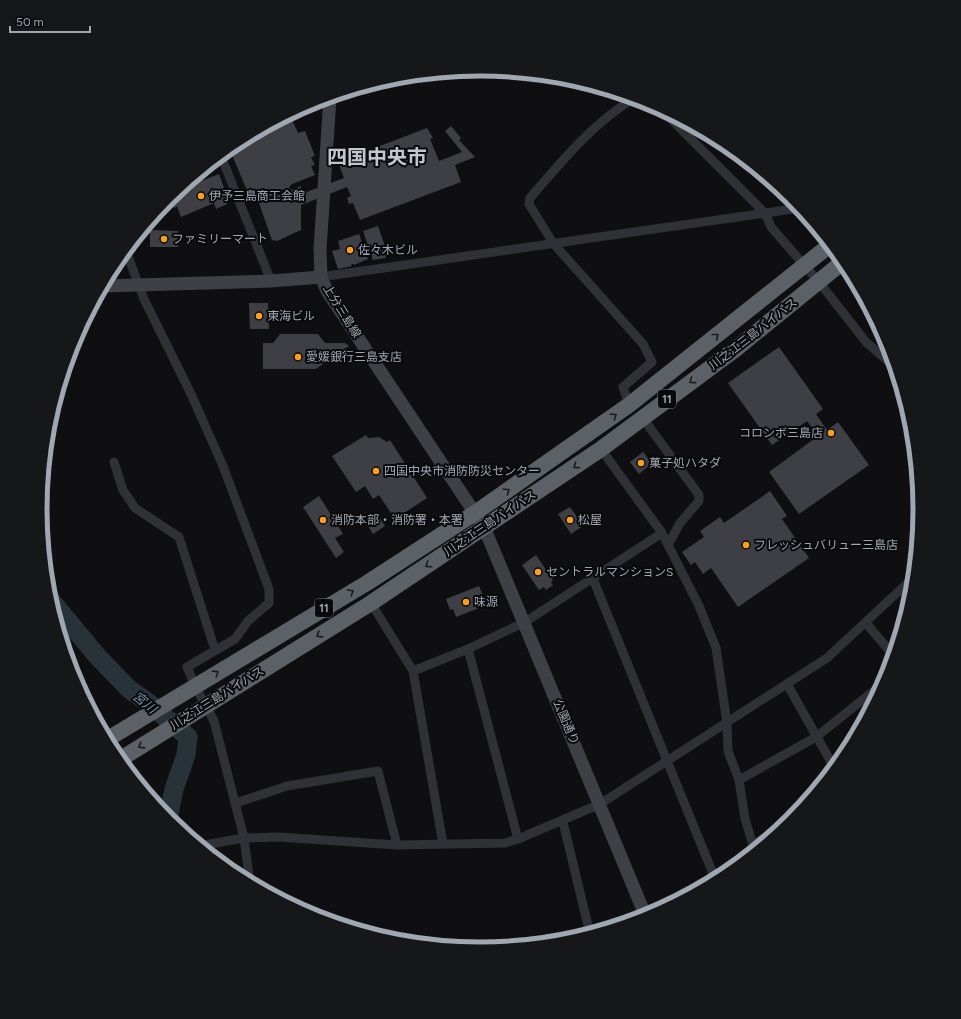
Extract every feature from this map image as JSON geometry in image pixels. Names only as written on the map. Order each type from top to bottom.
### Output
[{"type":"highway","name":"川之江三島バイパス","points":[[112,737],[367,583],[475,513],[629,405],[826,248]]},
{"type":"highway","name":"川之江三島バイパス","points":[[125,756],[371,603],[601,449],[737,348],[839,266]]},
{"type":"street","points":[[628,102],[612,112],[583,138],[530,198],[529,204],[553,243],[643,344],[652,362],[623,387],[629,405]]},
{"type":"street","points":[[330,103],[320,249],[321,277],[793,209]]},
{"type":"street","points":[[674,122],[765,213],[771,227],[819,282],[866,342],[887,360]]},
{"type":"street","points":[[223,161],[271,281]]},
{"type":"street","points":[[787,210],[790,206]]},
{"type":"street","points":[[128,258],[138,286],[191,394],[223,466],[269,589],[269,603],[248,622],[235,639],[187,667],[195,686],[214,721],[244,838],[249,876]]},
{"type":"street","name":"上分三島線","points":[[109,286],[271,281],[321,277],[327,291],[484,527]]},
{"type":"street","points":[[642,418],[699,495],[699,501],[680,523],[668,545]]},
{"type":"street","points":[[601,449],[662,533],[698,606],[716,648],[728,723],[728,751],[739,780],[745,819],[753,844],[760,840]]},
{"type":"street","points":[[114,462],[123,490],[135,508],[179,537],[215,650]]},
{"type":"street","name":"公園通り","points":[[484,527],[525,622],[644,911]]},
{"type":"street","points":[[413,671],[468,649],[525,622],[662,533]]},
{"type":"street","points":[[593,579],[713,875]]},
{"type":"street","points":[[207,845],[244,838],[279,837],[397,844],[505,844],[563,822],[600,804],[728,723],[827,658],[908,583]]},
{"type":"street","points":[[371,603],[413,671],[443,844]]},
{"type":"street","points":[[866,622],[890,651]]},
{"type":"street","points":[[468,649],[518,839]]},
{"type":"street","points":[[787,684],[831,763]]},
{"type":"street","points":[[739,780],[816,737],[873,692]]},
{"type":"street","points":[[236,803],[287,786],[378,771],[397,844]]},
{"type":"street","points":[[563,822],[589,929]]},
{"type":"building","points":[[292,120],[298,133],[305,131],[315,156],[311,157],[315,165],[311,166],[315,175],[292,184],[289,187],[290,189],[286,191],[285,189],[278,191],[279,194],[259,199],[256,192],[249,195],[232,155],[264,134]]},
{"type":"building","points":[[451,126],[461,138],[459,140],[475,157],[455,165],[461,182],[360,220],[353,203],[349,204],[347,198],[351,196],[347,187],[301,205],[301,230],[277,241],[272,240],[259,203],[301,186],[301,194],[344,178],[338,162],[427,128],[433,138],[430,139],[439,161],[462,152],[445,131]]},
{"type":"building","name":"伊予三島商工会館","points":[[219,174],[228,198],[225,199],[227,204],[216,209],[214,203],[181,217],[177,206],[175,208],[172,205],[176,204],[175,202],[197,183]]},
{"type":"building","points":[[378,226],[388,255],[385,258],[373,260],[363,231]]},
{"type":"building","name":"ファミリーマート","points":[[150,230],[178,231],[178,247],[150,247]]},
{"type":"building","name":"佐々木ビル","points":[[359,234],[368,259],[354,265],[351,264],[352,266],[338,269],[332,251],[340,249],[338,241]]},
{"type":"building","name":"東海ビル","points":[[249,303],[268,303],[269,329],[250,329]]},
{"type":"building","name":"愛媛銀行三島支店","points":[[280,334],[318,334],[325,343],[345,343],[349,346],[316,369],[263,369],[263,343],[273,343]]},
{"type":"building","name":"コロンボ三島店","points":[[779,347],[823,409],[816,414],[827,430],[838,422],[869,465],[799,514],[769,472],[818,436],[807,421],[772,445],[728,383]]},
{"type":"building","name":"四国中央市消防防災センター","points":[[366,435],[368,438],[379,437],[387,442],[390,440],[427,498],[395,519],[379,495],[373,499],[365,486],[356,492],[332,456]]},
{"type":"building","name":"菓子処ハタダ","points":[[643,452],[652,463],[639,474],[630,462]]},
{"type":"building","name":"フレッシュバリュー三島店","points":[[770,491],[787,516],[782,519],[809,558],[738,607],[711,568],[703,574],[695,562],[691,565],[682,552],[704,537],[700,531],[720,517],[724,523]]},
{"type":"building","name":"消防本部・消防署・本署","points":[[319,496],[343,534],[335,538],[344,552],[336,558],[303,507]]},
{"type":"building","name":"松屋","points":[[570,507],[583,526],[571,534],[558,514]]},
{"type":"building","points":[[378,515],[385,526],[373,534],[366,523]]},
{"type":"building","name":"セントラルマンションS","points":[[536,555],[553,580],[551,582],[553,585],[546,590],[544,587],[539,590],[522,565]]},
{"type":"building","name":"味源","points":[[479,586],[487,605],[456,617],[453,609],[450,610],[446,599]]},
{"type":"waterway","name":"宮川","points":[[59,610],[98,657],[129,689],[150,704],[188,737],[186,755],[174,789],[170,811]]},
{"type":"place","name":"伊予三島商工会館","points":[[201,196]]},
{"type":"place","name":"ファミリーマート","points":[[164,239]]},
{"type":"place","name":"佐々木ビル","points":[[350,250]]},
{"type":"place","name":"東海ビル","points":[[259,316]]},
{"type":"place","name":"愛媛銀行三島支店","points":[[298,357]]},
{"type":"place","name":"コロンボ三島店","points":[[831,433]]},
{"type":"place","name":"菓子処ハタダ","points":[[641,463]]},
{"type":"place","name":"四国中央市消防防災センター","points":[[376,471]]},
{"type":"place","name":"消防本部・消防署・本署","points":[[323,520]]},
{"type":"place","name":"松屋","points":[[570,520]]},
{"type":"place","name":"フレッシュバリュー三島店","points":[[746,545]]},
{"type":"place","name":"セントラルマンションS","points":[[538,572]]},
{"type":"place","name":"味源","points":[[466,602]]},
{"type":"district","name":"四国中央市","points":[[377,157]]}]
